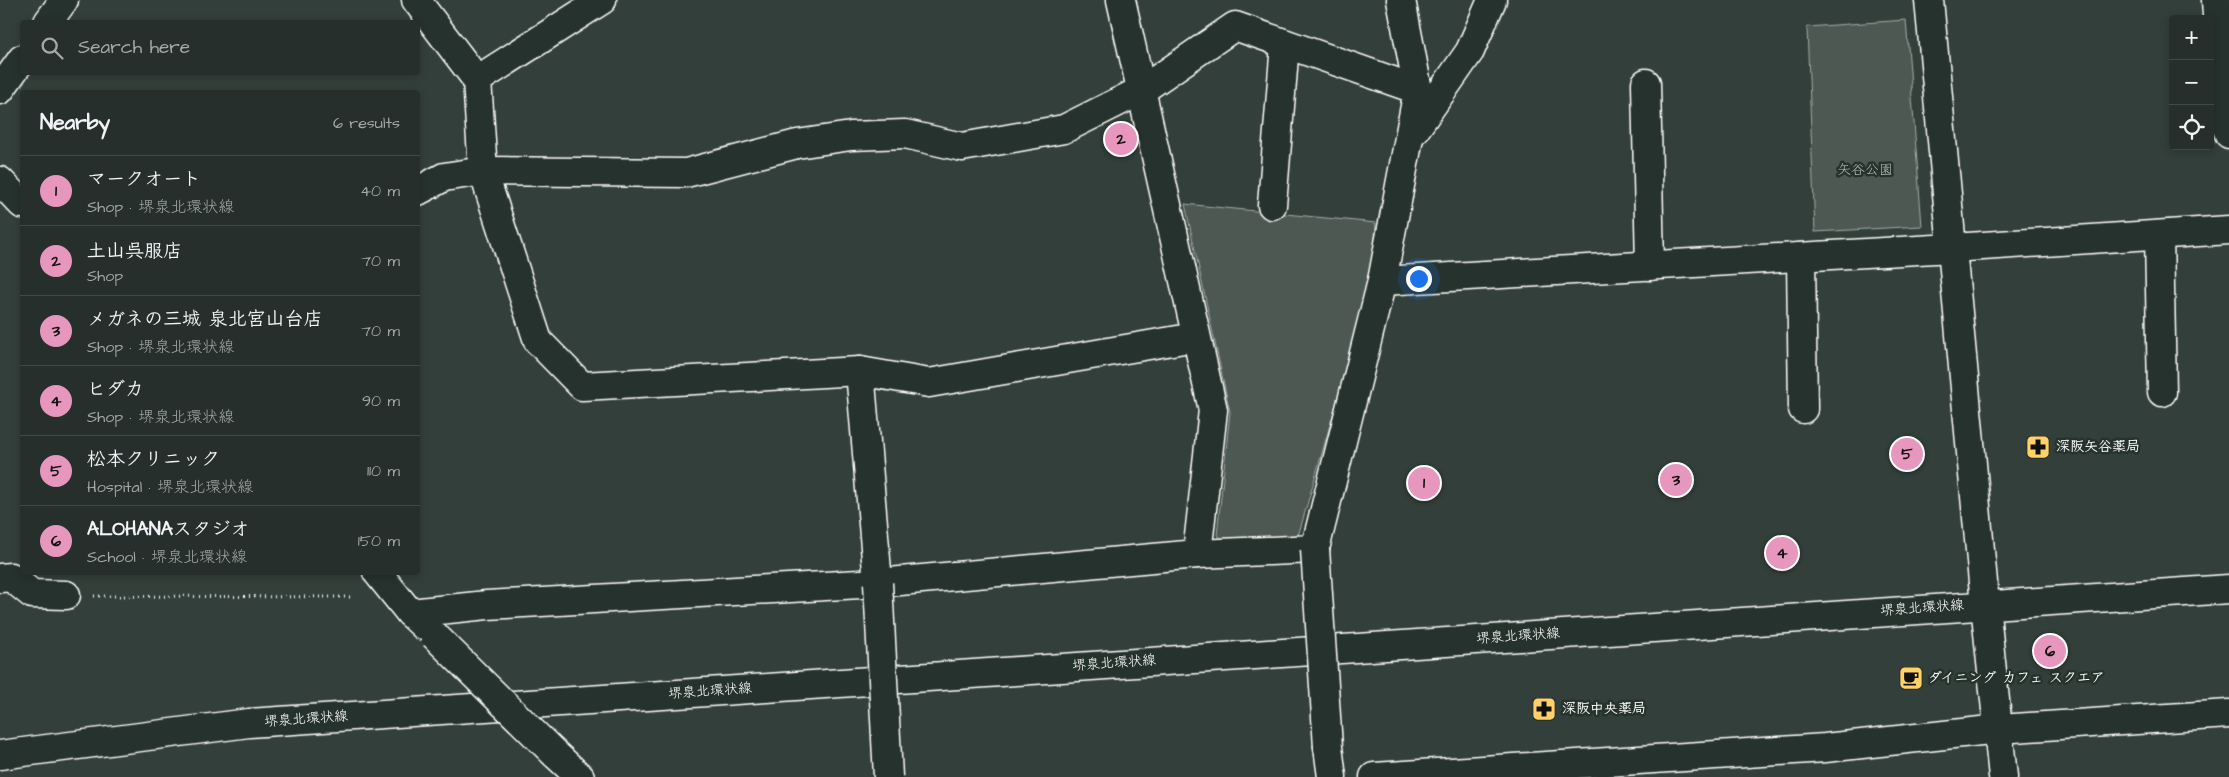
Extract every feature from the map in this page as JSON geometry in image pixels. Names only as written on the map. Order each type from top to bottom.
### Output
[{"type":"street","points":[[49,20],[64,0]]},
{"type":"street","points":[[416,0],[477,80],[482,171],[538,341],[582,386],[860,371],[929,383],[1195,337]]},
{"type":"street","points":[[477,80],[602,0]]},
{"type":"street","points":[[1121,0],[1195,337],[1213,410],[1196,554]]},
{"type":"street","points":[[1332,777],[1328,747],[1315,549],[1382,280],[1418,90],[1401,0]]},
{"type":"street","points":[[1409,140],[1470,51],[1492,0]]},
{"type":"street","points":[[1929,0],[1985,604],[2003,777]]},
{"type":"street","points":[[2216,0],[2224,121],[2229,134]]},
{"type":"street","points":[[420,190],[444,177],[482,171],[686,173],[797,144],[852,136],[906,134],[962,148],[1064,129],[1142,90],[1235,26],[1418,90]]},
{"type":"street","points":[[1272,205],[1285,44]]},
{"type":"street","points":[[0,90],[20,62]]},
{"type":"street","points":[[1646,83],[1650,266]]},
{"type":"street","points":[[0,181],[20,202]]},
{"type":"street","points":[[1382,280],[1650,266],[2229,230]]},
{"type":"street","points":[[2159,235],[2162,392]]},
{"type":"street","points":[[1801,257],[1803,409]]},
{"type":"street","points":[[860,371],[878,583],[888,777]]},
{"type":"street","points":[[410,613],[487,606],[878,583],[1196,554],[1315,549]]},
{"type":"street","points":[[4,570],[32,594],[66,595]]},
{"type":"street","points":[[379,575],[410,613],[580,777]]},
{"type":"street","name":"堺泉北環状線","points":[[0,755],[249,722],[2229,589]]},
{"type":"street","points":[[1374,777],[1825,748],[1999,729],[2229,714]]},
{"type":"path","points":[[66,595],[351,598]]},
{"type":"green space","name":"矢谷公園","points":[[1906,20],[1922,226],[1815,232],[1807,27]]},
{"type":"green space","points":[[1185,204],[1376,223],[1372,279],[1299,533],[1287,541],[1227,543],[1217,535],[1230,412]]},
{"type":"place","name":"土山呉服店","points":[[1121,139]]},
{"type":"place","name":"深阪矢谷薬局","points":[[2038,447]]},
{"type":"place","name":"松本クリニック","points":[[1907,454]]},
{"type":"place","name":"メガネの三城 泉北宮山台店","points":[[1676,480]]},
{"type":"place","name":"マークオート","points":[[1424,483]]},
{"type":"place","name":"ヒダカ","points":[[1782,553]]},
{"type":"place","name":"ALOHANAスタジオ","points":[[2050,651]]},
{"type":"place","name":"ダイニング カフェ スクエア","points":[[1911,678]]},
{"type":"place","name":"深阪中央薬局","points":[[1544,709]]}]
